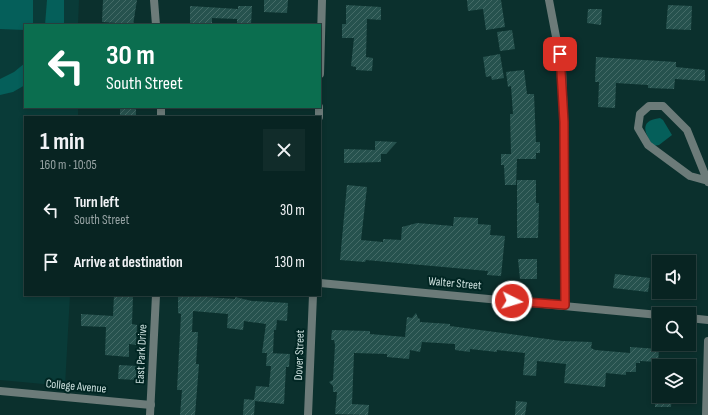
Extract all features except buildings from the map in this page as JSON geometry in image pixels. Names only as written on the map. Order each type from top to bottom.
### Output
[{"type":"street","points":[[154,0],[156,24]]},
{"type":"street","points":[[321,37],[322,0]]},
{"type":"street","points":[[549,0],[561,60],[564,108],[565,305]]},
{"type":"street","points":[[649,106],[663,106],[687,130],[708,182],[690,176],[648,145],[638,128],[640,114],[649,106]]},
{"type":"street","name":"Walter Street","points":[[321,283],[652,314]]},
{"type":"street","name":"East Park Drive","points":[[150,415],[156,296]]},
{"type":"street","name":"Dover Street","points":[[308,415],[313,296]]},
{"type":"street","points":[[696,319],[708,320]]},
{"type":"street","points":[[706,415],[708,341]]},
{"type":"street","name":"College Avenue","points":[[0,392],[150,405]]},
{"type":"shaded area","points":[[0,0],[79,0],[78,24],[24,24],[24,108],[78,108],[78,116],[24,116],[24,296],[70,296],[65,386],[0,380]]},
{"type":"shaded area","points":[[0,0],[33,0],[33,24],[24,24],[24,30],[0,29]]},
{"type":"shaded area","points":[[47,0],[64,0],[64,24],[45,24]]},
{"type":"shaded area","points":[[24,64],[24,86],[13,92],[0,95],[0,79],[14,72]]},
{"type":"shaded area","points":[[660,118],[663,120],[672,135],[659,145],[653,146],[645,128],[648,122]]},
{"type":"route","points":[[512,301],[565,305],[564,122],[560,54]]}]
